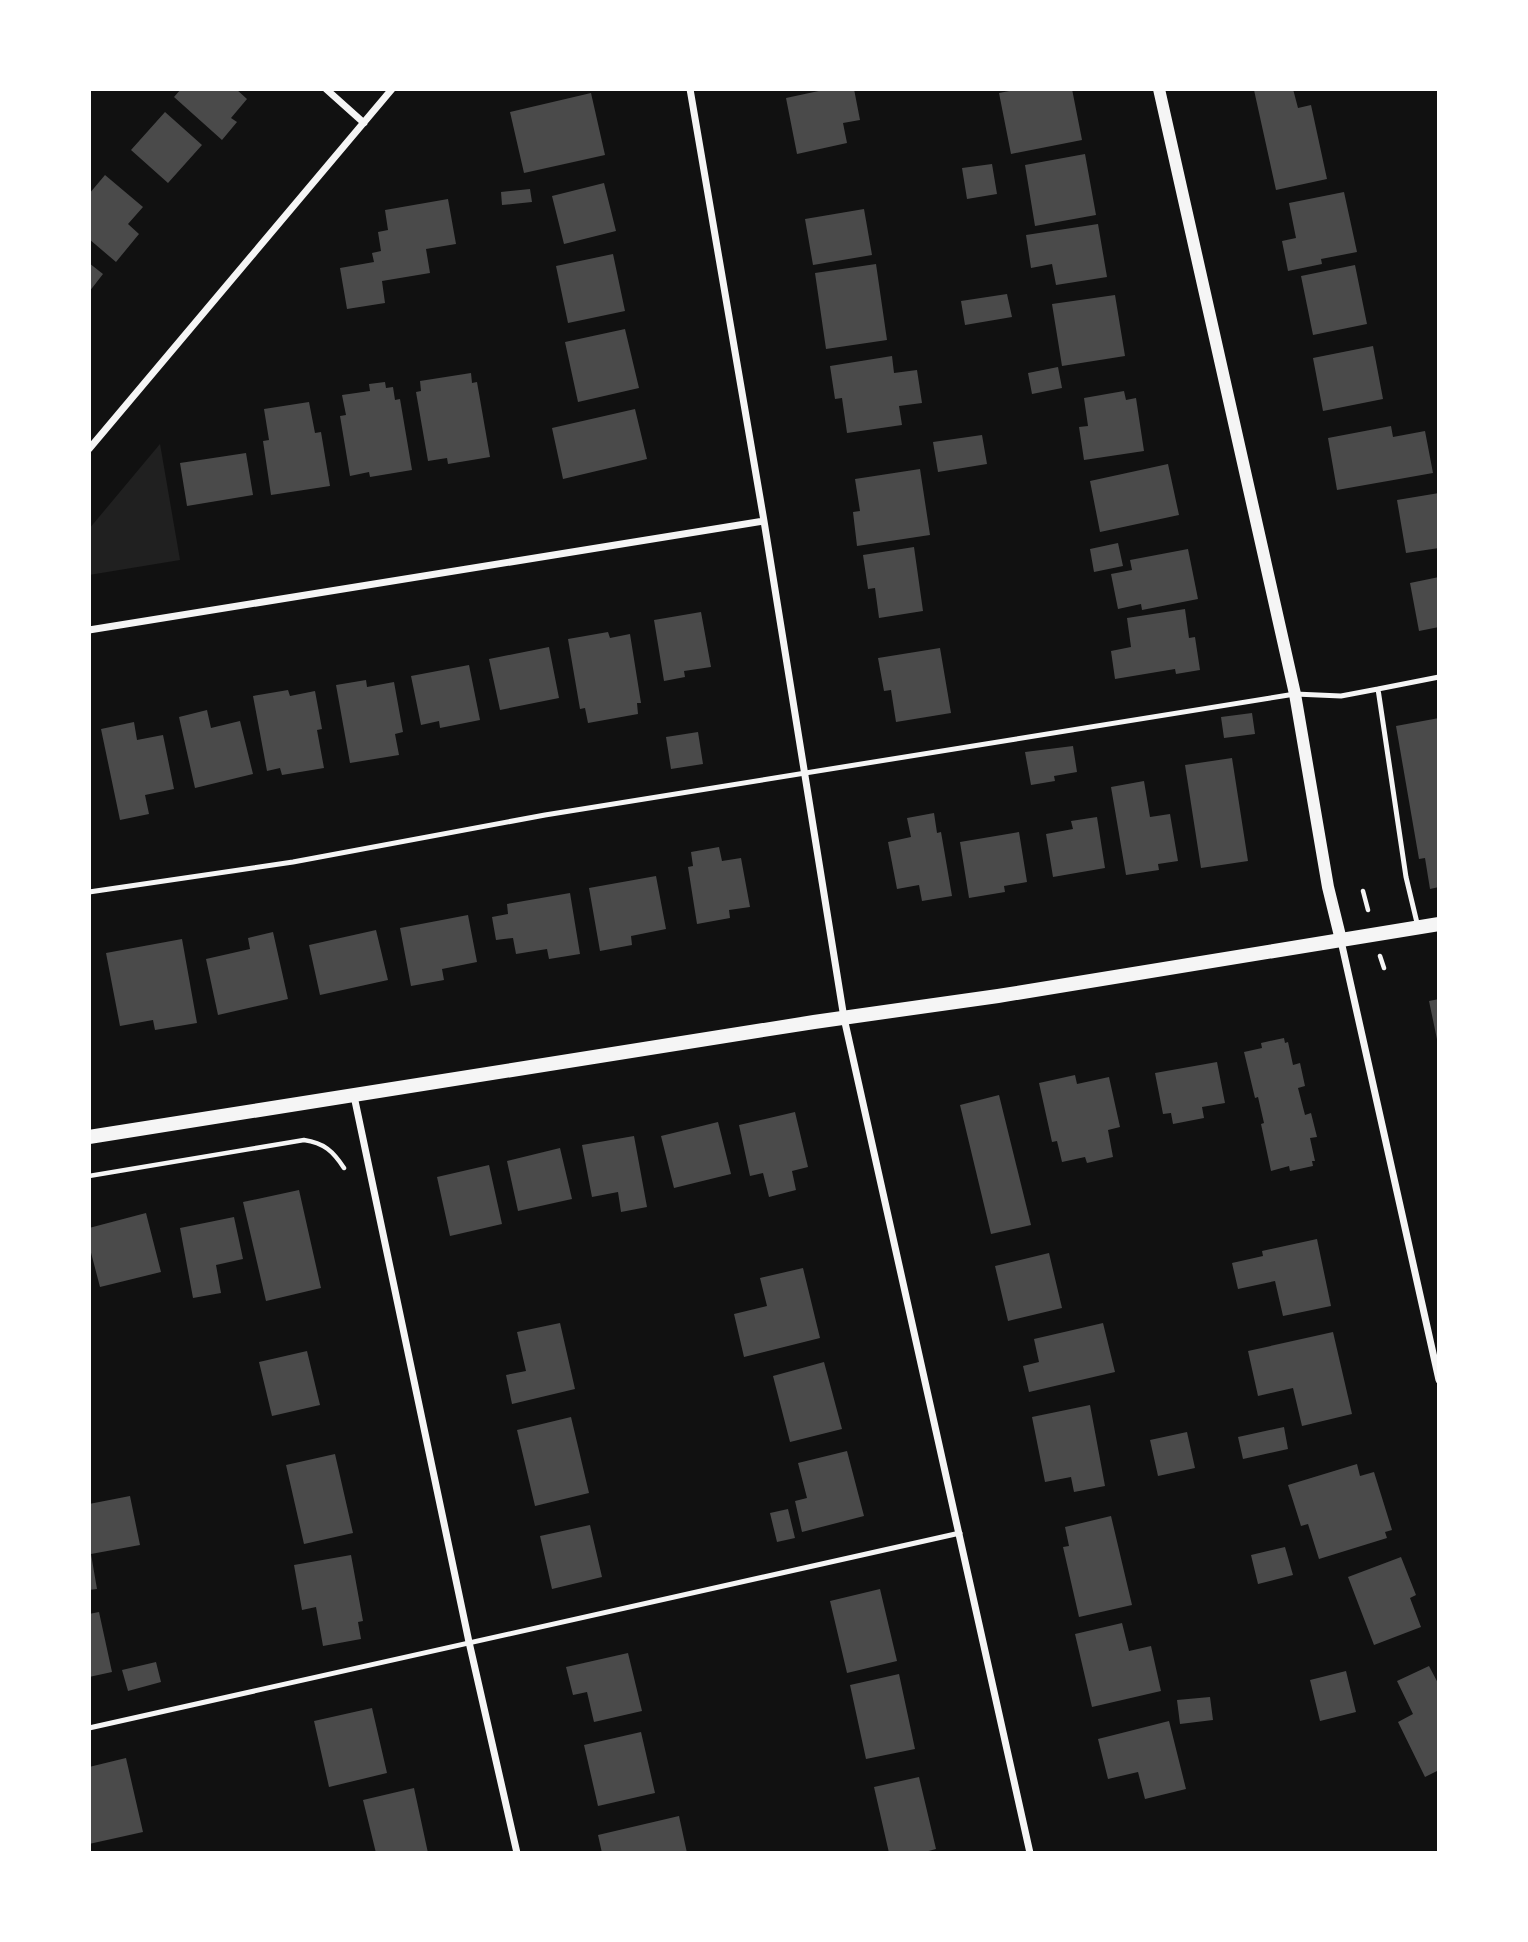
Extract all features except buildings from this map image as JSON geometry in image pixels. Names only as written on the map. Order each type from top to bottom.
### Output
[{"type":"main road","points":[[89,1137],[998,996],[1439,924]]},
{"type":"street","points":[[326,89],[364,123]]},
{"type":"street","points":[[89,449],[392,89]]},
{"type":"street","points":[[690,89],[764,521],[844,1018],[1030,1853]]},
{"type":"street","points":[[1159,89],[1295,694],[1328,887],[1439,1380]]},
{"type":"street","points":[[89,630],[764,521]]},
{"type":"street","points":[[354,1096],[469,1642],[517,1853]]},
{"type":"lane","points":[[89,892],[293,862],[545,815],[939,750],[1295,694],[1341,696],[1439,677]]},
{"type":"lane","points":[[1378,690],[1406,877],[1418,927]]},
{"type":"lane","points":[[89,1728],[960,1533]]},
{"type":"path","points":[[89,1176],[304,1140],[320,1143],[334,1153],[344,1168]]},
{"type":"shaded area","points":[[160,444],[180,560],[89,575],[89,529]]}]
